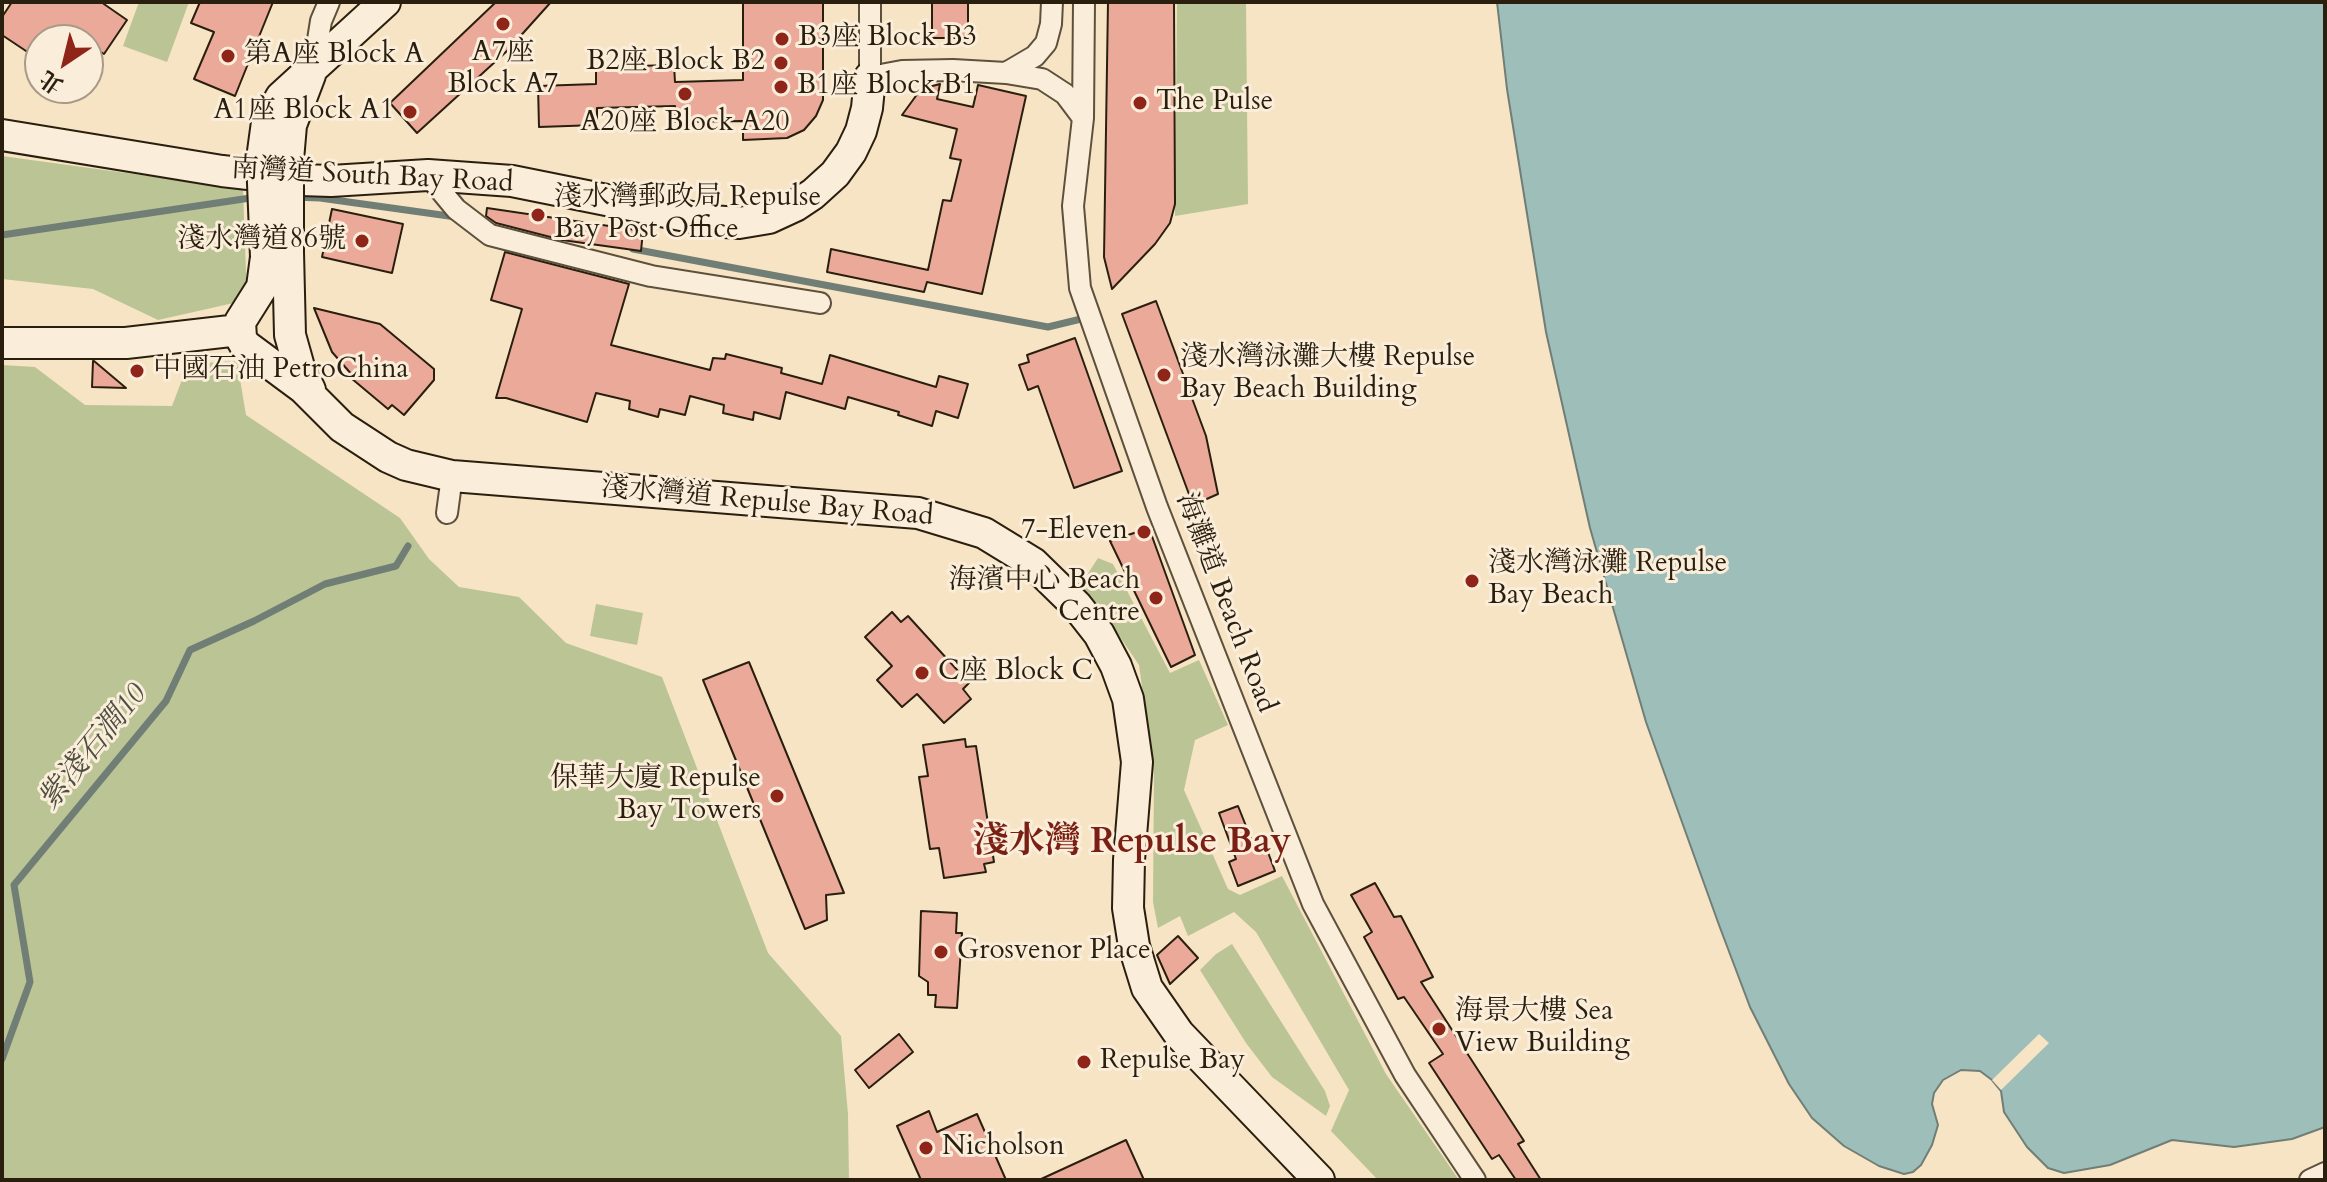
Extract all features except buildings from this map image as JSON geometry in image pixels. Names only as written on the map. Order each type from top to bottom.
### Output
[{"type":"main road","name":"淺水灣道 Repulse Bay Road","points":[[320,405],[299,367],[289,328],[277,255],[275,160],[264,133],[274,106],[314,65],[385,2]]},
{"type":"main road","name":"南灣道 South Bay Road","points":[[2,135],[222,171],[301,180],[512,181],[711,221],[739,223],[769,218],[813,194],[835,174],[861,131],[870,77]]},
{"type":"main road","name":"淺水灣道 Repulse Bay Road","points":[[277,255],[246,330],[342,427],[388,457],[425,471],[452,476],[908,511],[984,533],[1033,563],[1070,599],[1099,634],[1116,666],[1128,699],[1137,762],[1128,908],[1134,946],[1147,988],[1179,1034],[1319,1180]]},
{"type":"main road","points":[[263,303],[279,307],[289,328],[287,343],[274,353],[267,354],[246,330],[263,303]]},
{"type":"main road","points":[[2,343],[126,343],[246,330]]},
{"type":"street","points":[[314,65],[321,21],[329,2]]},
{"type":"street","name":"南灣道 South Bay Road","points":[[870,2],[870,77]]},
{"type":"street","points":[[1006,73],[1035,56],[1046,43],[1052,2]]},
{"type":"street","name":"海灘道 Beach Road","points":[[1084,2],[1083,118],[1073,206],[1080,288],[1157,507],[1313,904],[1405,1075],[1475,1180]]},
{"type":"street","points":[[870,77],[927,70],[1006,73],[1042,79],[1072,102],[1083,118]]},
{"type":"street","points":[[434,183],[472,223],[490,235],[651,276],[820,303]]},
{"type":"street","points":[[447,513],[452,476]]},
{"type":"street","points":[[2310,1180],[2325,1173]]},
{"type":"green space","points":[[139,2],[189,2],[167,62],[123,46]]},
{"type":"green space","points":[[1177,2],[1246,2],[1248,204],[1175,216]]},
{"type":"green space","points":[[2,156],[243,189],[247,300],[158,320],[93,289],[2,279]]},
{"type":"green space","points":[[237,361],[246,415],[400,518],[429,559],[459,587],[519,597],[566,643],[662,677],[768,953],[841,1036],[848,1114],[849,1180],[2,1180],[2,365],[35,367],[85,405],[172,406],[188,364]]},
{"type":"green space","points":[[1098,558],[1113,564],[1170,673],[1199,660],[1228,725],[1195,740],[1184,790],[1228,889],[1240,895],[1282,876],[1386,1074],[1459,1180],[1378,1180],[1331,1131],[1349,1090],[1256,932],[1234,912],[1188,936],[1180,916],[1158,928],[1153,902],[1154,774],[1139,665],[1097,603],[1078,589]]},
{"type":"green space","points":[[596,604],[643,613],[637,645],[590,636]]},
{"type":"green space","points":[[1232,944],[1325,1091],[1330,1106],[1326,1116],[1272,1077],[1246,1043],[1200,970]]},
{"type":"water","points":[[1497,2],[2325,2],[2325,1127],[2292,1139],[2234,1147],[2172,1140],[2110,1165],[2064,1173],[2048,1168],[2027,1147],[2004,1112],[2001,1091],[1992,1080],[1980,1071],[1961,1070],[1943,1080],[1934,1093],[1932,1104],[1938,1125],[1932,1145],[1921,1165],[1913,1172],[1904,1174],[1879,1166],[1844,1146],[1812,1118],[1789,1084],[1750,1007],[1719,925],[1646,722],[1590,528],[1546,332],[1507,89]]},
{"type":"pier","points":[[2039,1034],[2049,1043],[2001,1090],[1992,1080]]},
{"type":"waterway","points":[[2,235],[257,197]]},
{"type":"waterway","points":[[293,197],[456,217]]},
{"type":"waterway","points":[[633,249],[1048,327],[1081,319]]},
{"type":"waterway","name":"紫淺石澗10","points":[[2,1059],[30,982],[14,885],[166,701],[190,650],[325,584],[396,566],[408,546]]},
{"type":"place","name":"A7座 Block A7","points":[[503,24]]},
{"type":"place","name":"B3座 Block B3","points":[[782,39]]},
{"type":"place","name":"第A座 Block A","points":[[228,56]]},
{"type":"place","name":"B2座 Block B2","points":[[781,63]]},
{"type":"place","name":"B1座 Block B1","points":[[781,87]]},
{"type":"place","name":"A20座 Block A20","points":[[685,94]]},
{"type":"place","name":"The Pulse","points":[[1140,103]]},
{"type":"place","name":"A1座 Block A1","points":[[410,112]]},
{"type":"place","name":"淺水灣郵政局 Repulse Bay Post Office","points":[[538,215]]},
{"type":"place","name":"淺水灣道86號","points":[[362,241]]},
{"type":"place","name":"中國石油 PetroChina","points":[[137,371]]},
{"type":"place","name":"淺水灣泳灘大樓 Repulse Bay Beach Building","points":[[1164,375]]},
{"type":"place","name":"7-Eleven","points":[[1144,532]]},
{"type":"place","name":"淺水灣泳灘 Repulse Bay Beach","points":[[1472,581]]},
{"type":"place","name":"海濱中心 Beach Centre","points":[[1156,598]]},
{"type":"place","name":"C座 Block C","points":[[922,673]]},
{"type":"place","name":"保華大廈 Repulse Bay Towers","points":[[777,796]]},
{"type":"place","name":"Grosvenor Place","points":[[941,952]]},
{"type":"place","name":"海景大樓 Sea View Building","points":[[1439,1029]]},
{"type":"place","name":"Repulse Bay","points":[[1084,1062]]},
{"type":"place","name":"Nicholson","points":[[926,1148]]},
{"type":"district","name":"淺水灣 Repulse Bay","points":[[1132,844]]}]
